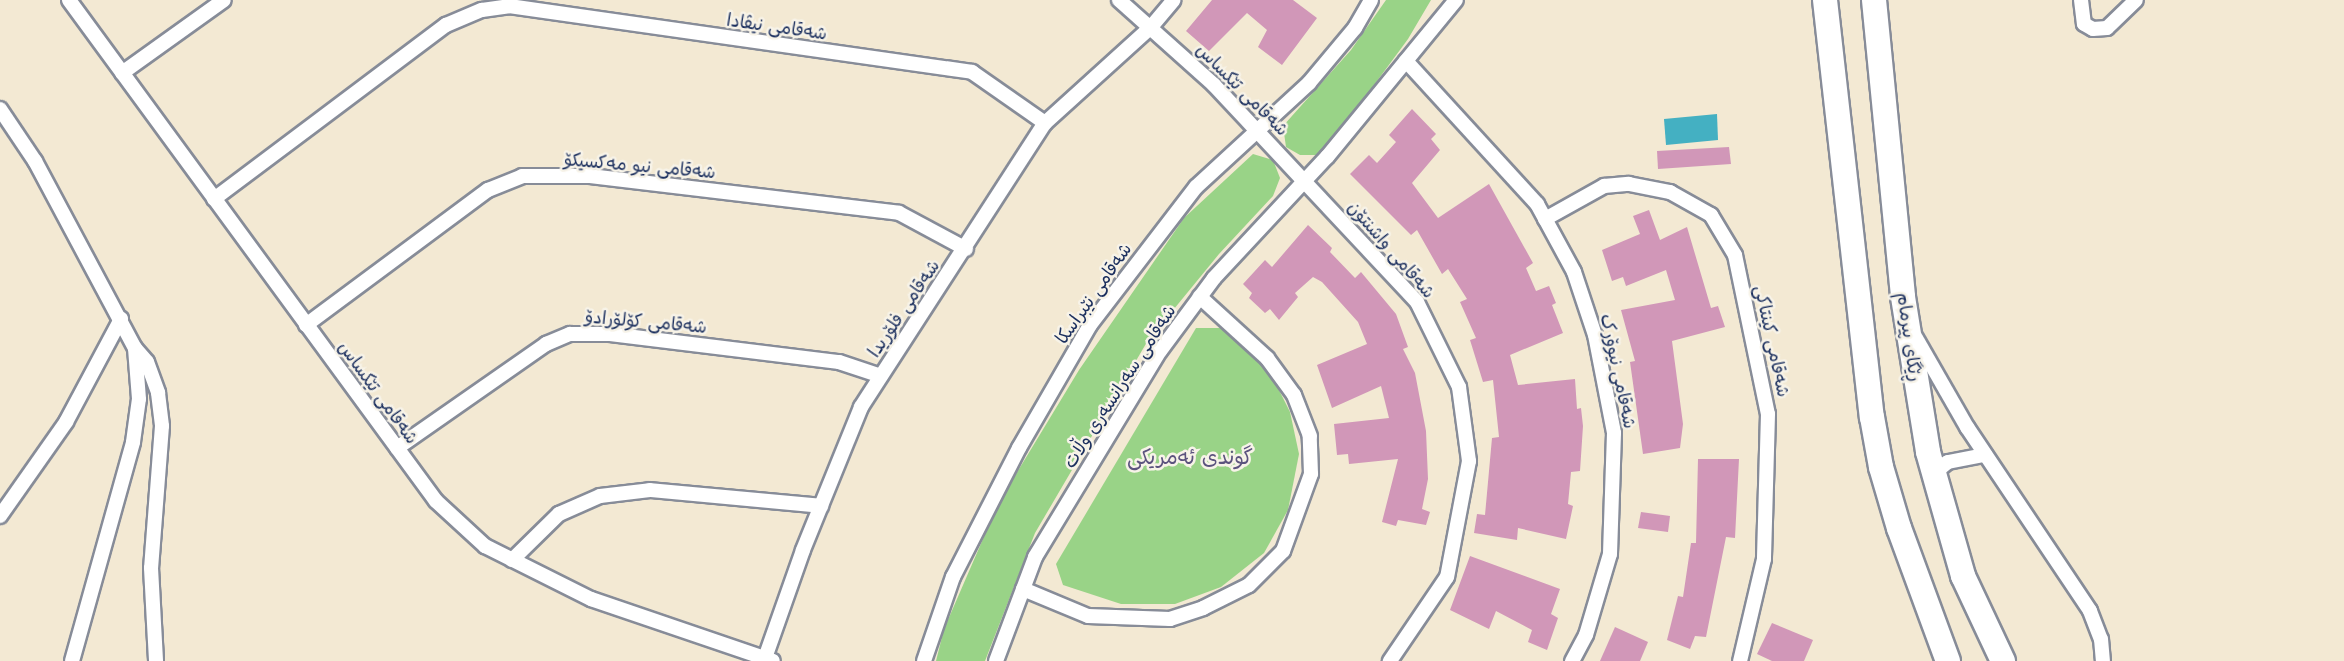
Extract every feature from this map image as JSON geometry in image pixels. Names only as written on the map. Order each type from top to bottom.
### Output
[{"type":"highway","points":[[1825,0],[1872,417],[1881,467],[1899,528],[1947,660]]},
{"type":"highway","name":"ڕێگای پیرمام","points":[[1874,0],[1906,320],[1933,474],[1963,576],[2003,661]]},
{"type":"street","name":"شەقامی تێکساس","points":[[69,0],[436,501],[485,547],[591,599],[769,660]]},
{"type":"street","points":[[122,73],[224,0]]},
{"type":"street","name":"شەقامی تێکساس","points":[[1119,0],[1214,85],[1305,180]]},
{"type":"street","name":"شەقامی فلۆریدا","points":[[769,660],[821,506],[861,407],[966,249],[1045,123],[1150,27],[1174,0]]},
{"type":"street","name":"شەقامی نێبراسکا","points":[[924,661],[953,577],[1019,448],[1090,325],[1196,187],[1309,83],[1354,28],[1371,0]]},
{"type":"street","name":"شەقامی سەرانسەری وڵات","points":[[996,661],[1035,557],[1160,351],[1200,297],[1305,180],[1457,0]]},
{"type":"street","points":[[2081,0],[2084,24],[2093,29],[2107,28],[2136,0]]},
{"type":"street","name":"شەقامی نیڤادا","points":[[214,199],[446,25],[482,10],[509,6],[972,72],[1045,123]]},
{"type":"street","name":"شەقامی نیوۆرک","points":[[1406,61],[1537,204],[1574,272],[1595,335],[1614,433],[1610,554],[1586,635],[1573,661]]},
{"type":"street","points":[[0,109],[35,161],[153,377],[161,409],[151,568],[156,661]]},
{"type":"street","name":"شەقامی نیو مەکسیکۆ","points":[[306,325],[488,190],[522,176],[590,176],[899,213],[966,249]]},
{"type":"street","name":"شەقامی واشنتۆن","points":[[1305,180],[1417,302],[1459,387],[1469,461],[1447,577],[1390,661]]},
{"type":"street","name":"شەقامی کینتاکی","points":[[1545,219],[1604,186],[1629,184],[1670,192],[1711,215],[1735,255],[1768,414],[1765,559],[1740,661]]},
{"type":"street","points":[[1023,589],[1088,616],[1170,619],[1203,608],[1249,584],[1283,551],[1311,474],[1310,436],[1294,395],[1267,358],[1200,297]]},
{"type":"street","points":[[0,516],[66,422],[121,319]]},
{"type":"street","points":[[1906,320],[1985,455],[2090,611],[2101,639],[2103,661]]},
{"type":"street","name":"شەقامی کۆلۆرادۆ","points":[[397,448],[546,344],[570,334],[610,334],[839,362],[881,376]]},
{"type":"street","points":[[72,661],[133,442],[139,399],[135,348]]},
{"type":"street","points":[[1933,474],[1948,462],[1985,455]]},
{"type":"street","points":[[512,560],[559,514],[600,496],[650,490],[821,506]]},
{"type":"green space","points":[[1386,0],[1431,0],[1408,39],[1349,119],[1316,155],[1300,155],[1286,147],[1283,126],[1351,50]]},
{"type":"green space","points":[[1253,154],[1273,160],[1280,178],[1273,196],[1219,254],[1147,342],[1035,533],[985,661],[936,661],[944,629],[999,502],[1079,370],[1184,218]]},
{"type":"green space","points":[[1196,328],[1222,328],[1254,355],[1275,382],[1290,412],[1299,454],[1288,510],[1264,553],[1221,587],[1175,604],[1121,604],[1063,585],[1056,564]]},
{"type":"water","points":[[1717,114],[1718,140],[1666,145],[1664,119]]},
{"type":"building","points":[[1212,0],[1293,0],[1317,18],[1282,65],[1258,47],[1267,30],[1247,13],[1209,51],[1186,31]]},
{"type":"building","points":[[1412,109],[1436,134],[1431,139],[1440,150],[1412,183],[1438,218],[1489,184],[1533,263],[1526,268],[1536,291],[1549,286],[1556,303],[1552,305],[1563,333],[1510,355],[1518,385],[1575,379],[1577,409],[1581,408],[1583,426],[1580,471],[1571,472],[1568,504],[1573,506],[1566,539],[1518,528],[1517,540],[1474,533],[1477,514],[1485,515],[1492,438],[1499,437],[1493,380],[1483,382],[1470,340],[1476,338],[1460,302],[1467,299],[1448,269],[1442,274],[1417,230],[1411,235],[1350,174],[1369,155],[1377,163],[1396,142],[1389,135]]},
{"type":"building","points":[[1729,147],[1731,164],[1658,169],[1657,151]]},
{"type":"building","points":[[1649,210],[1660,240],[1687,227],[1711,308],[1718,306],[1725,327],[1672,341],[1683,424],[1680,448],[1643,454],[1630,362],[1635,361],[1621,310],[1675,300],[1666,270],[1626,286],[1623,277],[1612,281],[1602,250],[1640,234],[1633,216]]},
{"type":"building","points":[[1308,225],[1332,248],[1330,252],[1355,278],[1361,272],[1396,314],[1408,347],[1403,349],[1415,373],[1426,431],[1428,479],[1422,509],[1430,512],[1426,525],[1398,520],[1396,526],[1382,522],[1398,459],[1349,464],[1348,454],[1337,455],[1334,424],[1389,418],[1381,386],[1332,408],[1317,365],[1367,344],[1358,322],[1322,282],[1313,277],[1295,293],[1298,297],[1279,320],[1270,309],[1265,313],[1249,298],[1252,293],[1243,284],[1265,260],[1272,267]]},
{"type":"building","points":[[1698,459],[1739,459],[1735,538],[1726,537],[1706,637],[1695,636],[1690,649],[1667,640],[1678,596],[1683,597],[1691,543],[1696,543]]},
{"type":"building","points":[[1641,512],[1670,516],[1668,532],[1638,528]]},
{"type":"building","points":[[1470,556],[1560,589],[1551,614],[1558,618],[1547,650],[1528,642],[1532,630],[1496,611],[1489,629],[1450,610]]},
{"type":"building","points":[[1772,623],[1813,640],[1804,661],[1772,661],[1757,654]]},
{"type":"building","points":[[1615,627],[1648,642],[1640,661],[1600,661]]},
{"type":"district","name":"گوندی ئەمریکی","points":[[1190,455]]}]
